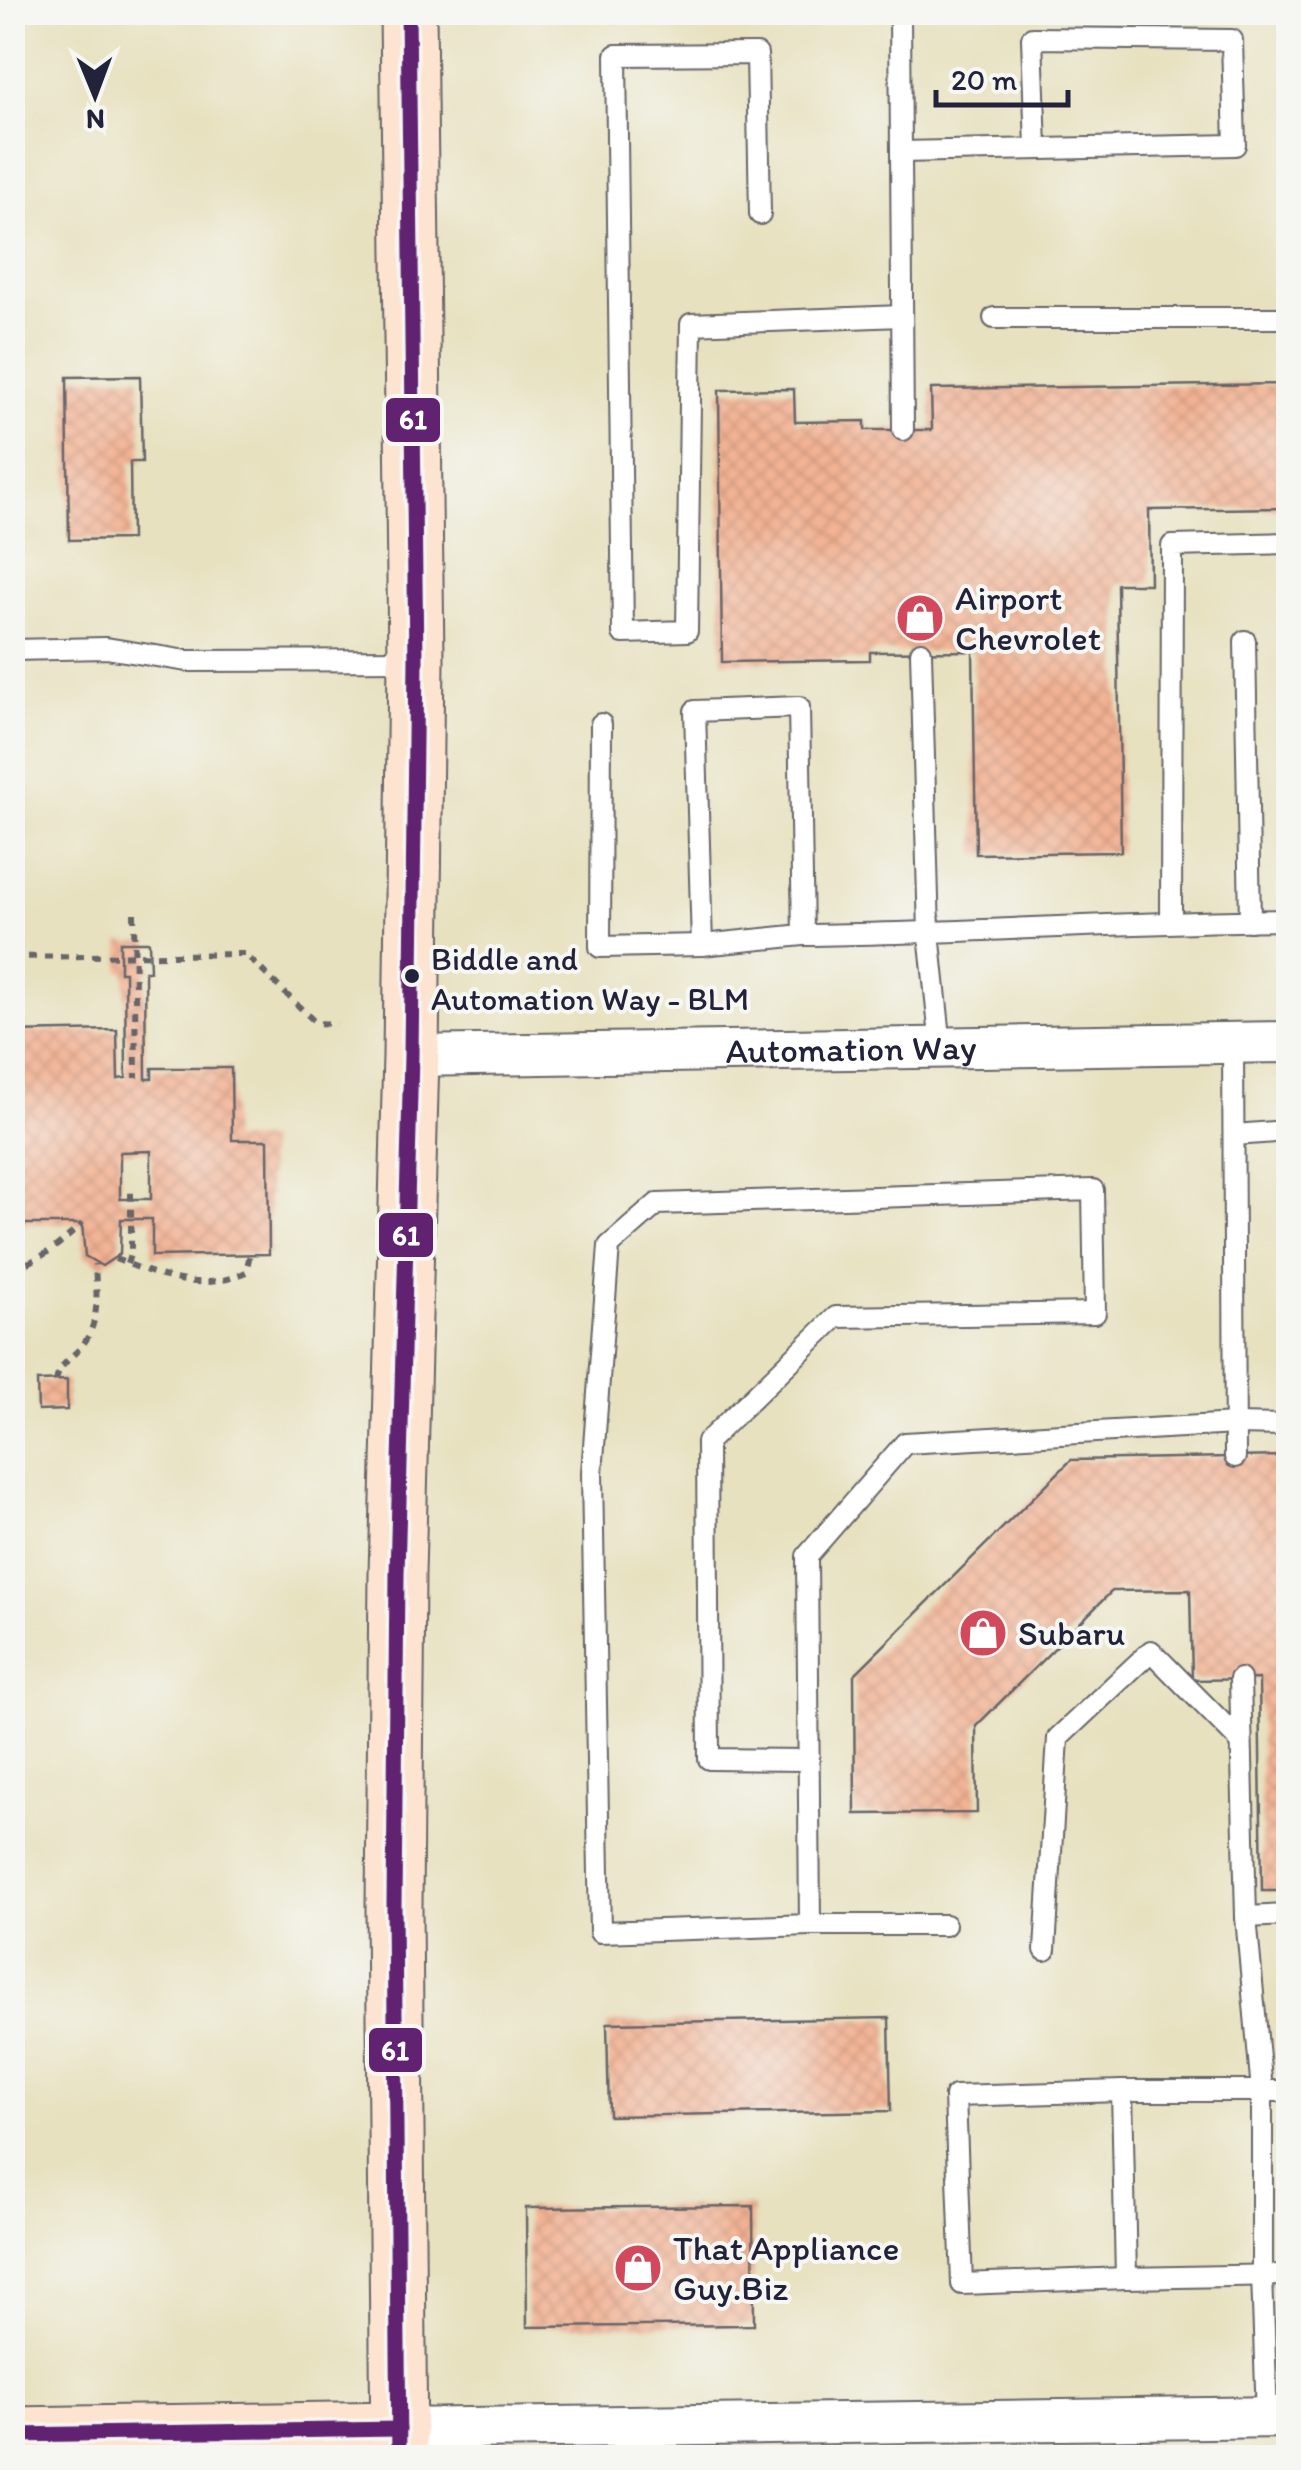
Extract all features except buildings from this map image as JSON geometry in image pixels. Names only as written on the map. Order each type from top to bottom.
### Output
[{"type":"main road","points":[[12,2435],[399,2443],[394,1908],[396,1613],[411,1056],[416,660],[408,12]]},
{"type":"street","name":"Automation Way","points":[[411,1056],[1288,1042]]},
{"type":"street","points":[[399,2443],[1278,2417]]},
{"type":"lane","points":[[900,12],[902,430]]},
{"type":"lane","points":[[901,152],[1234,145],[1232,40],[1032,38],[1036,148]]},
{"type":"lane","points":[[760,214],[757,54],[616,55],[624,633],[687,631],[691,324],[902,316]]},
{"type":"lane","points":[[994,318],[1288,318]]},
{"type":"lane","points":[[1170,922],[1172,546],[1288,544]]},
{"type":"lane","points":[[1246,641],[1250,921]]},
{"type":"lane","points":[[12,650],[106,648],[187,662],[416,660]]},
{"type":"lane","points":[[921,652],[929,933],[941,1047]]},
{"type":"lane","points":[[702,944],[695,711],[799,707],[803,935]]},
{"type":"lane","points":[[601,724],[600,947],[702,944],[803,935],[1288,920]]},
{"type":"lane","points":[[1233,1043],[1236,1457]]},
{"type":"lane","points":[[1234,1135],[1288,1131]]},
{"type":"lane","points":[[809,1760],[709,1759],[707,1442],[836,1316],[1096,1314],[1093,1190],[657,1204],[610,1246],[592,1473],[600,1932],[945,1925]]},
{"type":"lane","points":[[810,1925],[807,1556],[905,1443],[1236,1424],[1288,1425]]},
{"type":"lane","points":[[1045,1950],[1058,1738],[1151,1650],[1241,1742]]},
{"type":"lane","points":[[1240,1680],[1246,1916],[1262,2091],[1262,2275],[1278,2417]]},
{"type":"lane","points":[[1246,1916],[1288,1915]]},
{"type":"lane","points":[[1288,2091],[955,2096],[962,2284],[1288,2275]]},
{"type":"lane","points":[[1122,2092],[1126,2278]]},
{"type":"path","points":[[134,913],[136,1078]]},
{"type":"path","points":[[12,958],[245,954],[316,1023],[336,1024]]},
{"type":"path","points":[[127,1264],[131,1252],[131,1191]]},
{"type":"path","points":[[12,1268],[36,1261],[82,1224]]},
{"type":"path","points":[[116,1260],[174,1282],[206,1283],[230,1280],[246,1272],[250,1254]]},
{"type":"path","points":[[56,1380],[58,1370],[92,1330],[96,1312],[95,1264]]},
{"type":"transit line","name":"61","points":[[399,2458],[394,1908],[397,1574],[411,1056],[416,660],[408,12]]},
{"type":"transit line","name":"61","points":[[12,2435],[399,2429]]},
{"type":"place","name":"Airport Chevrolet","points":[[920,618]]},
{"type":"place","name":"Biddle and Automation Way - BLM","points":[[412,976]]},
{"type":"place","name":"Subaru","points":[[983,1633]]},
{"type":"place","name":"That Appliance Guy.Biz","points":[[638,2268]]}]
